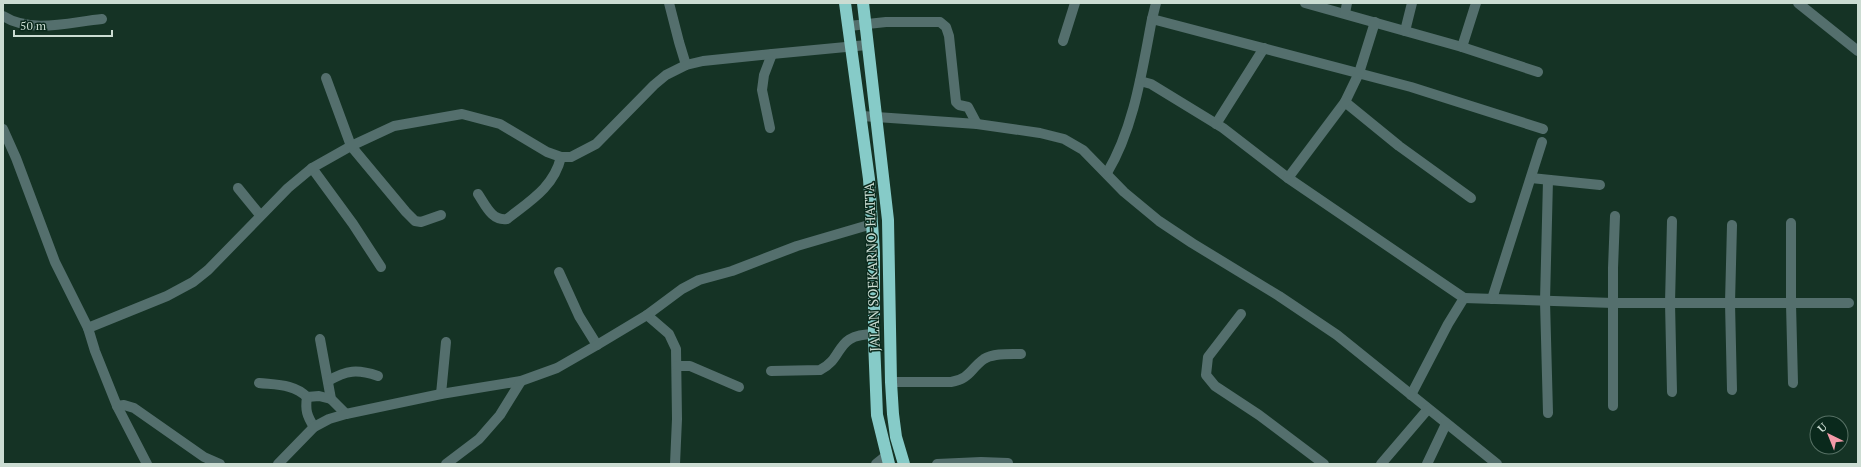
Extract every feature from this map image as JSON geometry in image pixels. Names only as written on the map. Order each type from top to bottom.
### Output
[{"type":"highway","points":[[845,3],[862,116],[872,224],[874,253],[874,334],[877,415],[887,460]]},
{"type":"highway","name":"JALAN SOEKARNO-HATTA","points":[[862,3],[877,116],[888,220],[890,382],[896,437],[904,464]]},
{"type":"street","points":[[669,3],[686,65]]},
{"type":"street","points":[[1063,41],[1075,3]]},
{"type":"street","points":[[1107,174],[1125,135],[1140,81],[1156,3]]},
{"type":"street","points":[[1305,3],[1462,47],[1521,68],[1538,72]]},
{"type":"street","points":[[1344,13],[1347,3]]},
{"type":"street","points":[[1405,31],[1412,3]]},
{"type":"street","points":[[1462,47],[1476,3]]},
{"type":"street","points":[[1798,3],[1858,51]]},
{"type":"street","points":[[3,16],[36,26],[102,18]]},
{"type":"street","points":[[1152,19],[1359,73],[1543,129]]},
{"type":"street","points":[[849,26],[906,21],[940,22],[946,28],[949,36],[956,102],[959,105],[968,106],[977,124]]},
{"type":"street","points":[[1288,178],[1346,102],[1359,73],[1375,22]]},
{"type":"street","points":[[88,328],[167,296],[193,282],[208,270],[288,188],[312,168],[351,146],[394,126],[462,114],[500,124],[547,152],[561,157],[570,157],[596,144],[654,85],[666,75],[686,65],[703,61],[867,45]]},
{"type":"street","points":[[1216,124],[1264,48]]},
{"type":"street","points":[[770,128],[762,90],[764,74],[772,54]]},
{"type":"street","points":[[326,78],[351,146],[415,222],[421,222],[441,215]]},
{"type":"street","points":[[1140,81],[1151,84],[1216,124],[1288,178],[1464,298],[1545,302],[1613,303],[1849,303]]},
{"type":"street","points":[[1346,102],[1399,146],[1471,198]]},
{"type":"street","points":[[862,116],[977,124],[1040,133],[1064,139],[1083,150],[1130,197],[1159,221],[1192,244],[1279,296],[1337,335],[1497,464]]},
{"type":"street","points":[[3,129],[16,158],[55,262],[88,328],[95,352],[117,406],[148,464]]},
{"type":"street","points":[[1492,299],[1542,142]]},
{"type":"street","points":[[478,194],[491,213],[497,218],[507,219],[549,184],[558,168],[561,157]]},
{"type":"street","points":[[312,168],[353,224],[381,267]]},
{"type":"street","points":[[1530,178],[1600,185]]},
{"type":"street","points":[[1548,180],[1545,302],[1548,413]]},
{"type":"street","points":[[238,188],[260,215]]},
{"type":"street","points":[[1613,406],[1615,216]]},
{"type":"street","points":[[1672,221],[1670,303],[1672,392]]},
{"type":"street","points":[[1791,223],[1793,383]]},
{"type":"street","points":[[278,464],[314,428],[329,420],[346,414],[441,394],[521,381],[557,368],[647,315],[682,289],[699,280],[732,271],[798,246],[872,224]]},
{"type":"street","points":[[1732,225],[1730,303],[1732,390]]},
{"type":"street","points":[[559,272],[579,316],[597,345]]},
{"type":"street","points":[[1411,395],[1448,324],[1464,298]]},
{"type":"street","points":[[1241,314],[1208,357],[1206,375],[1215,386],[1259,415],[1324,464]]},
{"type":"street","points":[[647,315],[669,334],[676,349],[675,464]]},
{"type":"street","points":[[771,371],[820,370],[827,367],[845,341],[863,334],[874,334]]},
{"type":"street","points":[[320,339],[331,398],[346,414]]},
{"type":"street","points":[[441,394],[446,342]]},
{"type":"street","points":[[890,382],[951,382],[961,380],[983,360],[999,355],[1021,354]]},
{"type":"street","points":[[677,366],[690,366],[739,387]]},
{"type":"street","points":[[328,381],[342,373],[354,371],[365,372],[378,376]]},
{"type":"street","points":[[446,464],[479,439],[500,415],[521,381]]},
{"type":"street","points":[[259,383],[289,386],[300,390],[307,397],[319,396],[331,398]]},
{"type":"street","points":[[307,397],[305,409],[314,428]]},
{"type":"street","points":[[117,406],[124,405],[134,408],[204,457],[220,464]]},
{"type":"street","points":[[1381,464],[1428,409]]},
{"type":"street","points":[[1427,464],[1446,424]]},
{"type":"street","points":[[876,464],[887,460]]},
{"type":"street","points":[[937,464],[981,462],[1008,463]]}]
